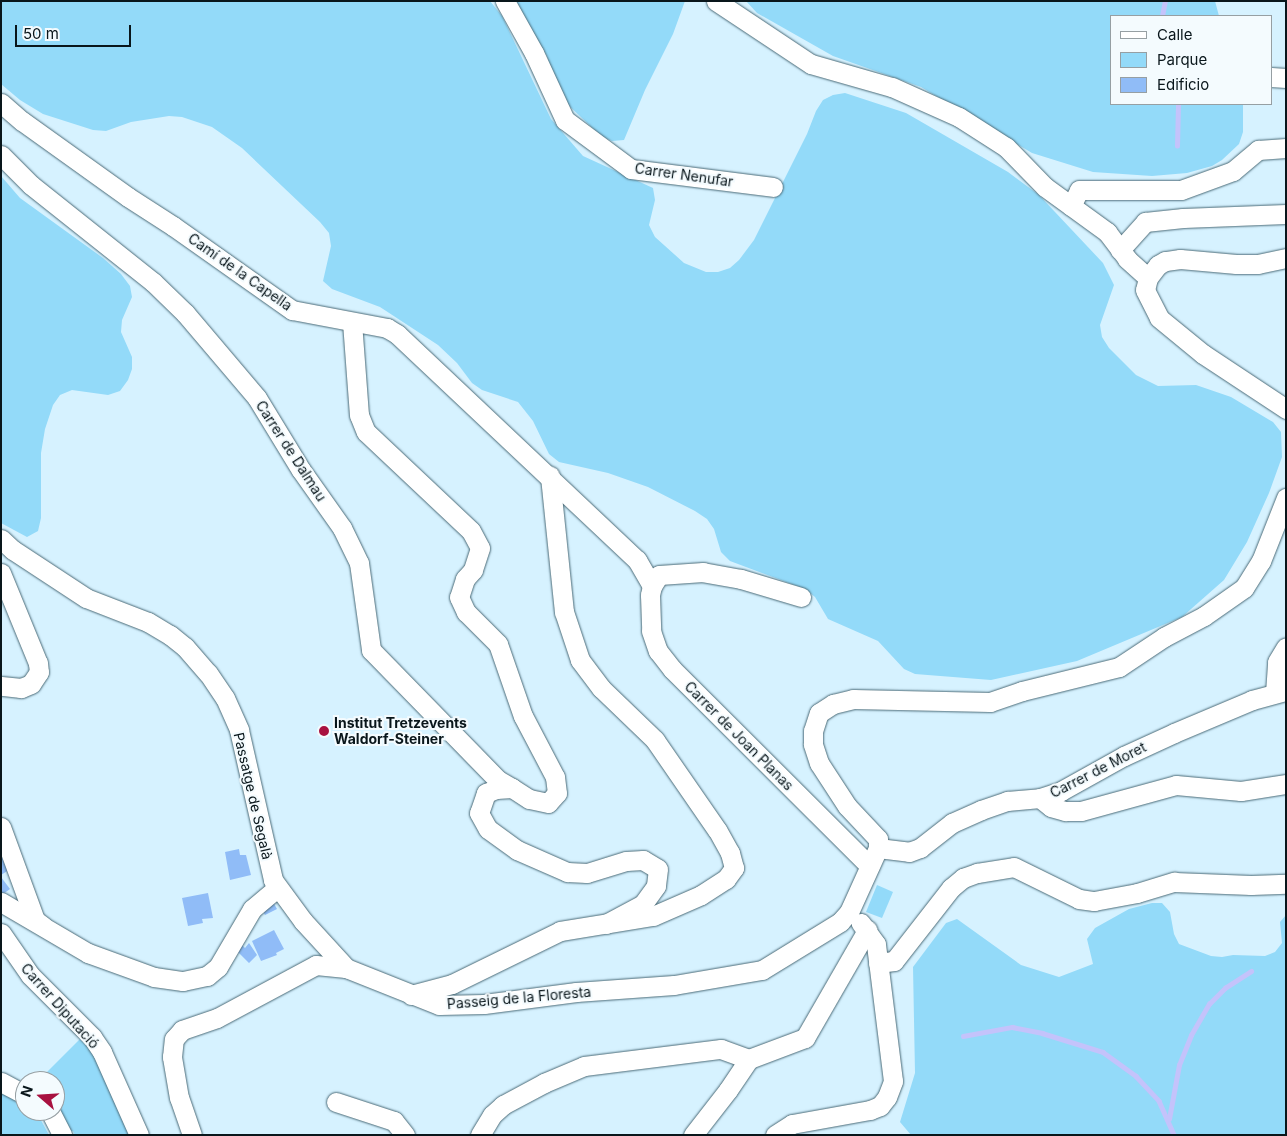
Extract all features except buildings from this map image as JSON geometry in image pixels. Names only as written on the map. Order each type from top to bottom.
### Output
[{"type":"street","name":"Carrer Nenufar","points":[[505,1],[534,53],[565,120],[631,169],[773,187]]},
{"type":"street","points":[[716,1],[811,64],[892,87],[959,117],[1006,147],[1045,187],[1107,232],[1127,259],[1148,278]]},
{"type":"street","points":[[1272,78],[1286,78]]},
{"type":"street","name":"Camí de la Capella","points":[[1,103],[22,121],[121,192],[174,226],[292,310],[387,328],[397,334],[550,476],[637,560],[652,586]]},
{"type":"street","points":[[1071,206],[1079,190],[1181,190],[1233,171],[1258,150],[1286,148]]},
{"type":"street","name":"Carrer de Dalmau","points":[[1,155],[31,185],[153,282],[185,313],[257,398],[301,470],[342,528],[359,563],[371,650],[498,780],[529,799],[548,803],[558,793],[555,777],[523,716],[498,644],[466,612],[459,597],[465,580],[473,570],[480,548],[471,531],[366,432],[359,415],[352,322]]},
{"type":"street","points":[[1120,250],[1145,222],[1184,218],[1286,214]]},
{"type":"street","points":[[1286,258],[1258,264],[1173,260],[1158,265],[1148,278],[1145,290],[1159,318],[1203,354],[1286,409]]},
{"type":"street","points":[[411,995],[452,984],[560,931],[653,916],[701,895],[726,878],[734,868],[730,853],[717,830],[655,740],[601,688],[580,660],[564,612],[550,476]]},
{"type":"street","points":[[775,1135],[792,1124],[870,1110],[880,1106],[887,1097],[893,1082],[876,944],[867,930],[849,912],[878,848],[878,839],[847,806],[819,763],[813,744],[813,731],[819,713],[833,704],[853,699],[990,702],[1022,691],[1119,667],[1164,637],[1204,616],[1244,588],[1262,561],[1286,498]]},
{"type":"street","name":"Passatge de Segalà","points":[[1,539],[20,555],[86,598],[148,622],[170,635],[185,647],[208,673],[225,698],[239,730],[272,880],[346,968]]},
{"type":"street","points":[[652,586],[659,574],[703,572],[741,579],[801,597]]},
{"type":"street","points":[[1,573],[38,663],[39,672],[31,684],[21,688],[1,686]]},
{"type":"street","name":"Carrer de Joan Planas","points":[[652,586],[649,616],[658,651],[672,670],[870,866]]},
{"type":"street","name":"Carrer de Moret","points":[[878,848],[909,852],[920,848],[952,823],[981,810],[1007,801],[1040,798],[1061,791],[1124,756],[1174,733],[1281,692],[1277,662],[1286,647]]},
{"type":"street","points":[[1040,798],[1051,807],[1065,811],[1081,811],[1176,785],[1241,791],[1286,784]]},
{"type":"street","points":[[512,788],[496,789],[486,794],[479,812],[488,829],[517,850],[568,872],[587,873],[626,861],[643,860],[658,869],[656,886],[643,904],[606,924]]},
{"type":"street","points":[[1,827],[35,920],[47,930]]},
{"type":"street","points":[[878,964],[894,961],[951,888],[963,878],[977,873],[1014,867],[1079,899],[1094,901],[1137,893],[1174,882],[1251,886],[1286,884]]},
{"type":"street","points":[[1,902],[88,952],[154,977],[183,981],[207,976],[218,968],[252,909],[277,888]]},
{"type":"street","name":"Passeig de la Floresta","points":[[192,1135],[179,1098],[172,1057],[174,1039],[182,1030],[218,1018],[316,965],[346,968],[439,1005],[484,1004],[576,992],[674,985],[737,976],[762,970],[840,922],[849,912]]},
{"type":"street","points":[[693,1135],[749,1059],[805,1038],[867,930]]},
{"type":"street","name":"Carrer Diputació","points":[[1,933],[30,975],[92,1037],[102,1052],[139,1135]]},
{"type":"street","points":[[480,1135],[492,1115],[503,1105],[544,1083],[584,1066],[721,1049],[749,1059]]},
{"type":"street","points":[[1,1082],[15,1090]]},
{"type":"street","points":[[336,1102],[394,1121],[405,1135]]},
{"type":"street","points":[[55,1121],[62,1135]]},
{"type":"green space","points":[[1,1],[490,1],[502,16],[551,119],[583,156],[653,188],[655,200],[649,225],[655,237],[684,263],[706,272],[718,272],[730,268],[739,260],[754,240],[823,100],[833,95],[845,93],[906,113],[1008,172],[1039,195],[1103,263],[1114,285],[1100,325],[1102,337],[1109,348],[1136,375],[1158,386],[1196,385],[1231,397],[1273,422],[1281,432],[1282,457],[1269,493],[1247,542],[1224,580],[1182,617],[1077,661],[991,680],[915,674],[904,669],[878,641],[828,619],[815,597],[805,589],[730,561],[721,552],[714,529],[707,519],[695,511],[648,487],[608,473],[559,462],[549,454],[533,421],[518,402],[482,390],[472,383],[457,363],[438,345],[380,307],[332,289],[323,281],[331,246],[329,233],[320,222],[242,148],[212,127],[182,117],[169,116],[131,122],[106,131],[93,130],[43,114],[20,100],[1,84]]},
{"type":"green space","points":[[515,1],[685,1],[673,34],[645,90],[624,140],[612,141],[601,136],[565,102],[552,81],[547,56]]},
{"type":"green space","points":[[746,1],[1215,1],[1219,15],[1110,15],[1110,105],[1243,105],[1243,132],[1239,144],[1222,160],[1212,166],[1187,173],[1152,176],[1093,172],[1032,153],[921,87],[833,56],[757,13]]},
{"type":"green space","points":[[1,176],[20,198],[103,258],[121,274],[130,286],[132,297],[122,320],[121,332],[132,357],[132,369],[128,380],[120,391],[108,395],[72,390],[60,395],[53,405],[45,429],[41,453],[41,518],[38,531],[27,537],[1,523]]},
{"type":"green space","points":[[877,885],[893,892],[882,918],[866,912]]},
{"type":"green space","points":[[1152,903],[1162,903],[1170,912],[1174,934],[1179,944],[1211,956],[1222,957],[1233,955],[1265,956],[1275,952],[1282,943],[1280,922],[1286,915],[1286,1135],[911,1135],[900,1122],[915,1073],[913,967],[946,923],[957,919],[1021,965],[1059,977],[1093,964],[1087,939],[1095,928],[1129,909]]},
{"type":"green space","points":[[80,1039],[91,1050],[129,1135],[75,1135],[73,1131],[67,1132],[63,1121],[65,1121],[65,1071],[48,1071]]},
{"type":"green space","points":[[1,1093],[15,1099],[15,1121],[41,1121],[49,1135],[1,1135]]},
{"type":"waterway","points":[[1162,15],[1165,1]]},
{"type":"waterway","points":[[1177,146],[1178,105]]},
{"type":"waterway","points":[[1169,1119],[1179,1065],[1191,1035],[1209,1004],[1225,988],[1251,971]]},
{"type":"waterway","points":[[963,1036],[1012,1027],[1042,1033],[1103,1052],[1136,1076],[1159,1101],[1174,1135]]},
{"type":"place","name":"Institut Tretzevents Waldorf-Steiner","points":[[324,731]]}]
